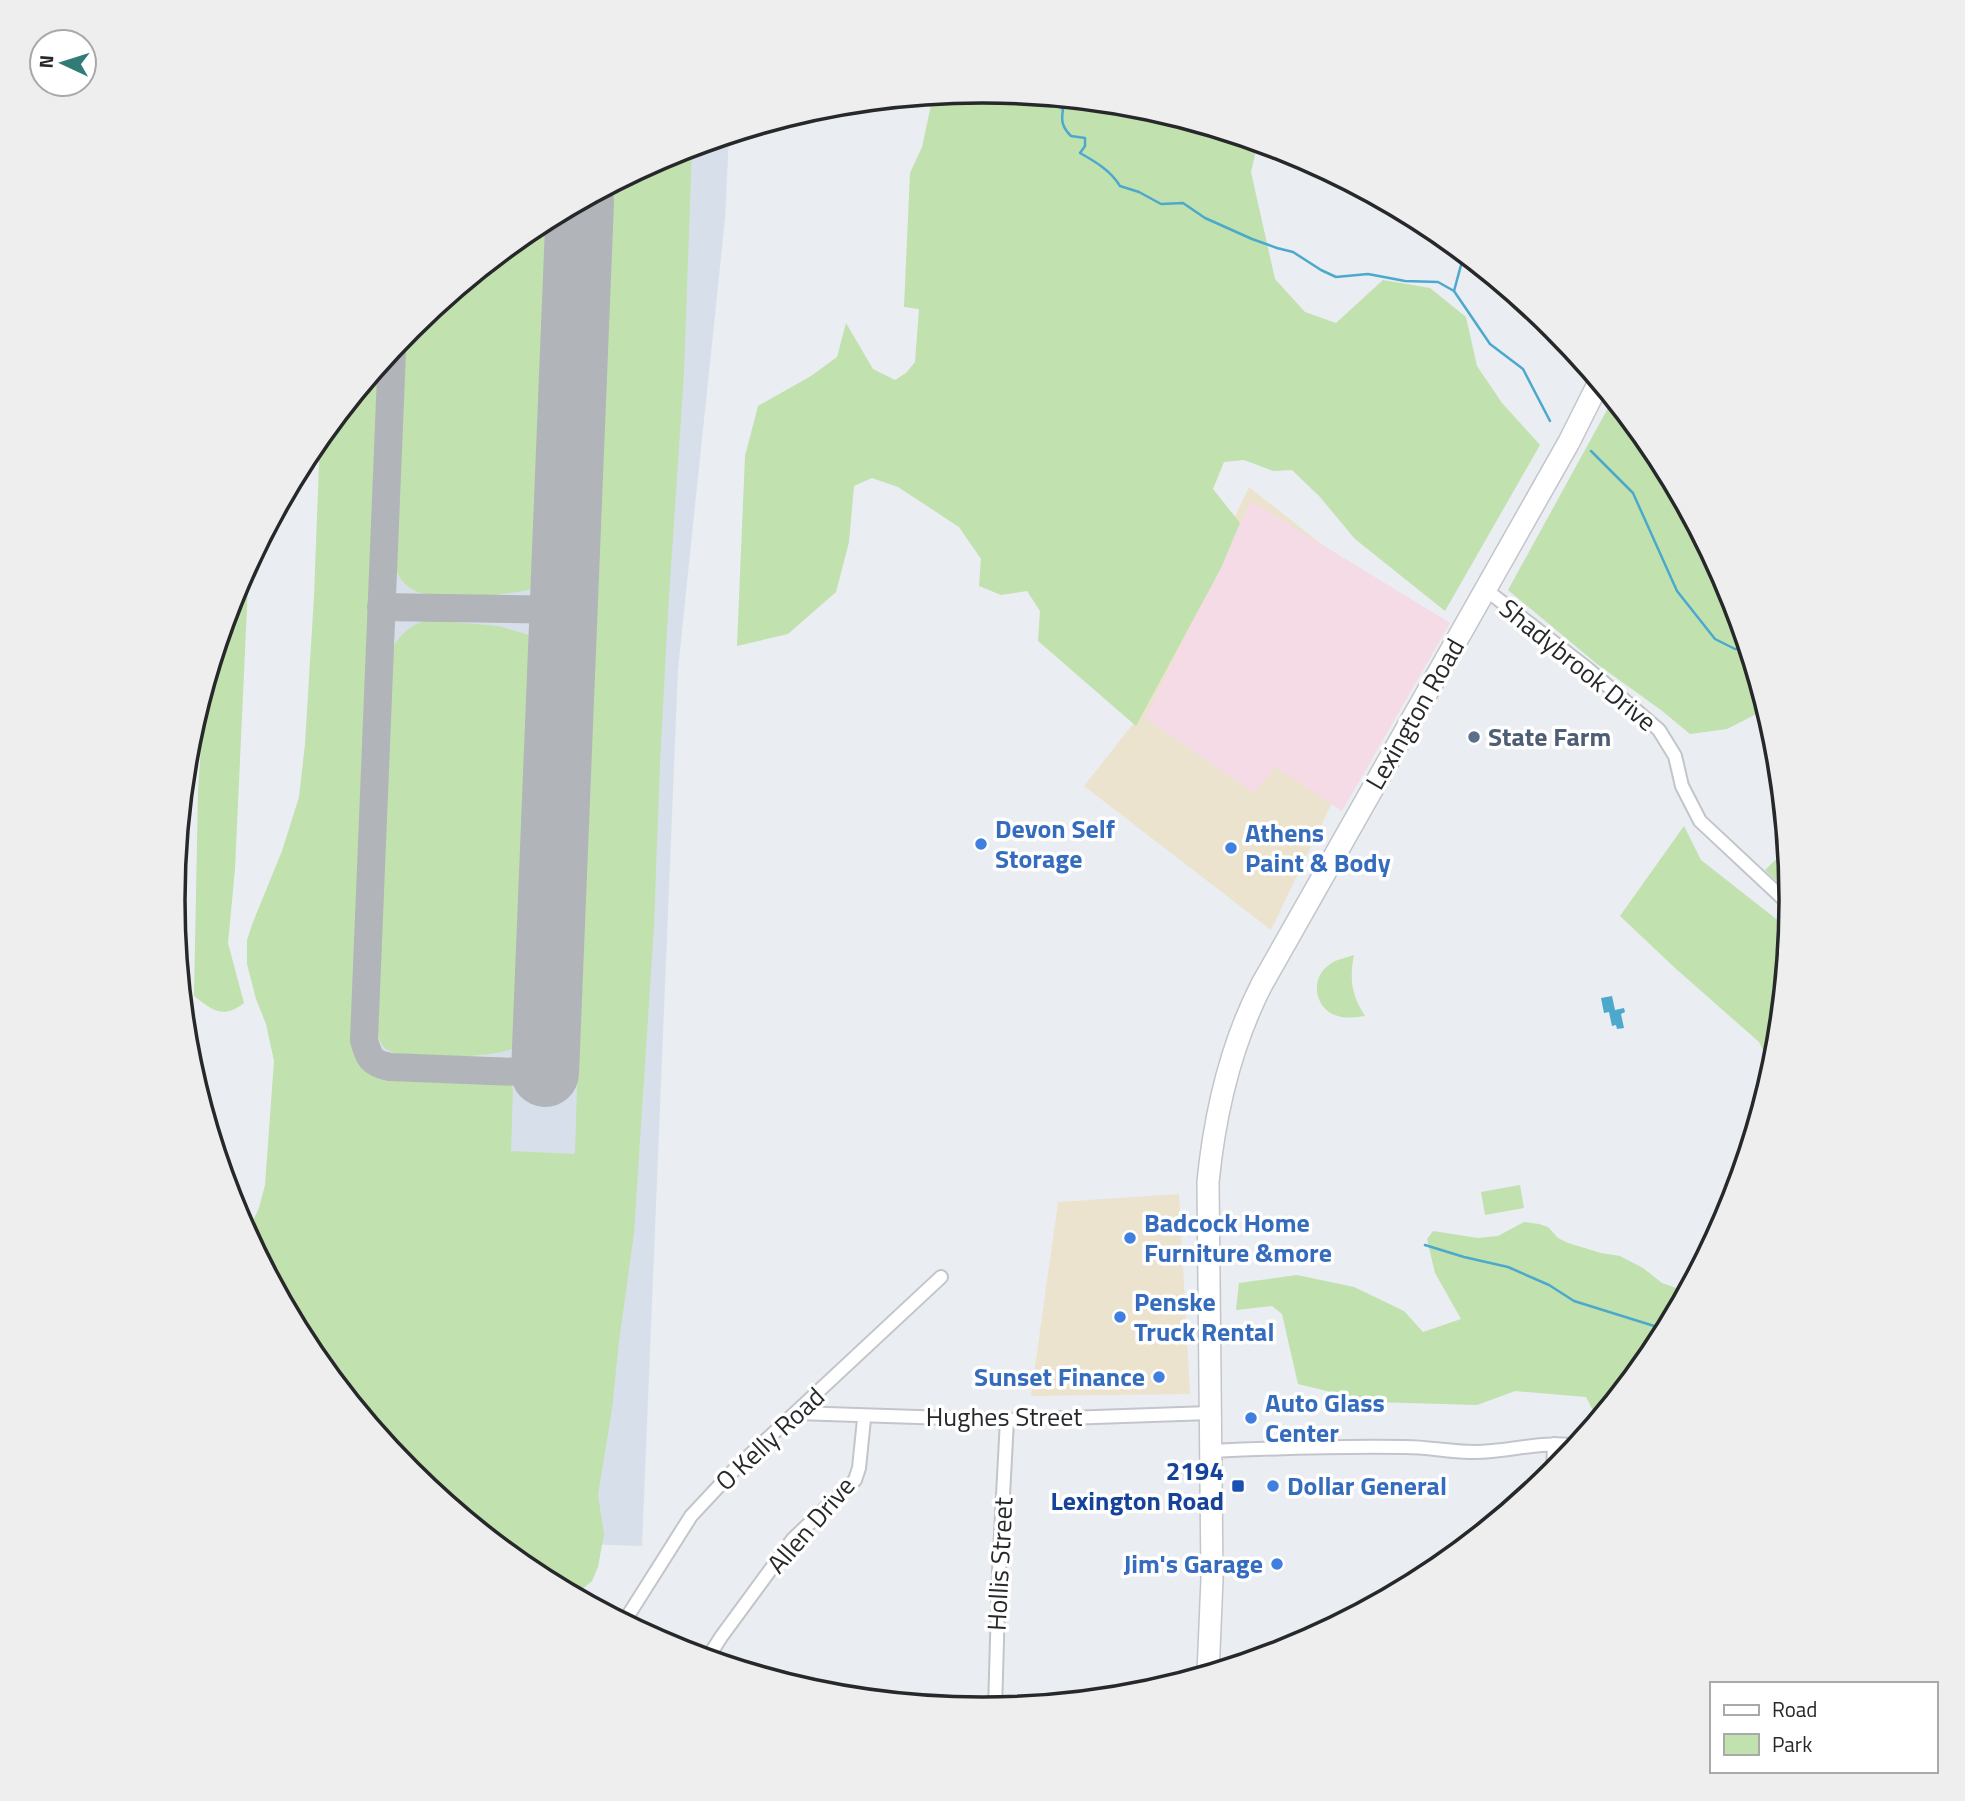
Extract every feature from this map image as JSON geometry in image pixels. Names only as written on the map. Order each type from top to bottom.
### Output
[{"type":"highway","name":"Lexington Road","points":[[1208,1665],[1212,1579],[1208,1182],[1219,1104],[1236,1043],[1254,1000],[1292,929],[1595,391]]},
{"type":"street","name":"Shadybrook Drive","points":[[1485,589],[1588,669],[1659,730],[1675,756],[1682,786],[1700,821],[1780,896]]},
{"type":"street","name":"O Kelly Road","points":[[628,1615],[691,1516],[734,1470],[941,1277]]},
{"type":"street","name":"Hughes Street","points":[[797,1413],[1007,1420],[1210,1413]]},
{"type":"street","name":"Allen Drive","points":[[713,1650],[793,1539],[855,1480],[859,1468],[863,1416]]},
{"type":"street","name":"Hollis Street","points":[[995,1697],[1007,1420]]},
{"type":"street","points":[[1554,1444],[1554,1456]]},
{"type":"street","points":[[1211,1451],[1360,1446],[1491,1452],[1564,1445]]},
{"type":"shaded area","points":[[729,145],[725,219],[678,669],[642,1546],[509,1542],[488,1526],[337,1121],[360,403],[419,337],[497,268],[584,210],[630,185]]},
{"type":"shaded area","points":[[1249,487],[1419,621],[1271,930],[1084,786],[1144,710]]},
{"type":"shaded area","points":[[1251,501],[1450,623],[1342,811],[1276,767],[1254,793],[1145,718]]},
{"type":"shaded area","points":[[1179,1194],[1190,1394],[1031,1396],[1058,1202]]},
{"type":"green space","points":[[982,103],[1087,110],[1189,130],[1256,152],[1251,172],[1275,279],[1305,312],[1336,323],[1383,280],[1430,288],[1466,317],[1477,366],[1502,403],[1540,445],[1445,611],[1355,539],[1320,497],[1292,470],[1273,471],[1244,460],[1224,462],[1213,489],[1240,523],[1221,568],[1136,726],[1038,641],[1040,611],[1027,591],[1001,595],[979,586],[981,559],[959,527],[898,487],[872,478],[854,486],[849,542],[836,592],[788,634],[737,646],[745,456],[758,406],[811,376],[837,357],[846,323],[873,369],[895,380],[906,373],[915,362],[919,309],[904,307],[910,173],[922,147],[931,105]]},
{"type":"green space","points":[[692,159],[684,373],[668,612],[654,926],[634,1233],[612,1409],[598,1495],[604,1534],[598,1567],[592,1581],[582,1590],[497,1533],[457,1500],[383,1426],[350,1386],[292,1299],[253,1221],[265,1185],[274,1061],[266,1024],[247,964],[247,940],[282,851],[299,797],[314,596],[319,459],[378,381],[351,1043],[361,1065],[382,1078],[511,1083],[511,1151],[575,1154],[577,1085],[570,1084],[605,199]]},
{"type":"green space","points":[[556,228],[541,584],[537,588],[491,596],[436,596],[410,588],[397,572],[394,560],[403,354],[457,301],[497,268]]},
{"type":"green space","points":[[1609,407],[1673,502],[1698,548],[1737,644],[1757,714],[1727,729],[1690,734],[1597,664],[1508,590]]},
{"type":"green space","points":[[248,591],[235,869],[228,943],[244,1003],[224,1012],[207,1006],[194,996],[201,744],[212,694]]},
{"type":"green space","points":[[428,620],[499,626],[539,638],[522,1044],[491,1054],[459,1057],[407,1056],[386,1049],[375,1029],[390,653],[405,632]]},
{"type":"green space","points":[[1684,826],[1701,860],[1779,921],[1773,1005],[1765,1053],[1759,1042],[1620,916]]},
{"type":"green space","points":[[1778,857],[1779,884],[1765,870]]},
{"type":"green space","points":[[1354,955],[1353,987],[1365,1016],[1341,1017],[1330,1013],[1324,1007],[1317,993],[1317,986],[1323,971],[1329,965]]},
{"type":"green space","points":[[1520,1185],[1524,1208],[1485,1215],[1481,1192]]},
{"type":"green space","points":[[1524,1222],[1539,1224],[1548,1227],[1558,1238],[1568,1243],[1620,1256],[1643,1268],[1662,1283],[1679,1288],[1645,1343],[1594,1412],[1586,1397],[1515,1391],[1477,1405],[1373,1402],[1298,1384],[1282,1314],[1272,1306],[1236,1310],[1239,1283],[1297,1275],[1354,1287],[1404,1311],[1423,1332],[1461,1319],[1435,1273],[1427,1239],[1433,1231],[1478,1238],[1498,1236]]},
{"type":"water","points":[[1612,996],[1615,1010],[1624,1008],[1625,1012],[1621,1014],[1624,1028],[1617,1029],[1616,1025],[1612,1026],[1609,1012],[1604,1013],[1601,998]]},
{"type":"waterway","points":[[1060,107],[1063,109],[1063,124],[1068,133],[1085,138],[1085,146],[1080,153],[1108,171],[1120,186],[1139,192],[1161,204],[1183,203],[1205,218],[1252,239],[1293,252],[1336,277],[1368,274],[1405,281],[1438,282],[1454,291]]},
{"type":"waterway","points":[[1461,263],[1454,291],[1490,344],[1523,369],[1550,421]]},
{"type":"waterway","points":[[1591,451],[1633,493],[1677,591],[1715,639],[1739,649]]},
{"type":"waterway","points":[[1425,1245],[1508,1267],[1549,1285],[1574,1301],[1656,1326]]},
{"type":"taxiway","points":[[391,366],[364,1040],[372,1059],[390,1067],[545,1073]]},
{"type":"taxiway","points":[[381,607],[564,610]]},
{"type":"runway","points":[[545,1073],[580,213]]},
{"type":"place","name":"State Farm","points":[[1474,737]]},
{"type":"place","name":"Devon Self Storage","points":[[981,844]]},
{"type":"place","name":"Athens Paint & Body","points":[[1231,848]]},
{"type":"place","name":"Badcock Home Furniture &more","points":[[1130,1238]]},
{"type":"place","name":"Penske Truck Rental","points":[[1120,1317]]},
{"type":"place","name":"Sunset Finance","points":[[1159,1377]]},
{"type":"place","name":"Auto Glass Center","points":[[1251,1418]]},
{"type":"place","name":"2194 Lexington Road","points":[[1238,1486]]},
{"type":"place","name":"Dollar General","points":[[1273,1486]]},
{"type":"place","name":"Jim's Garage","points":[[1277,1564]]}]
